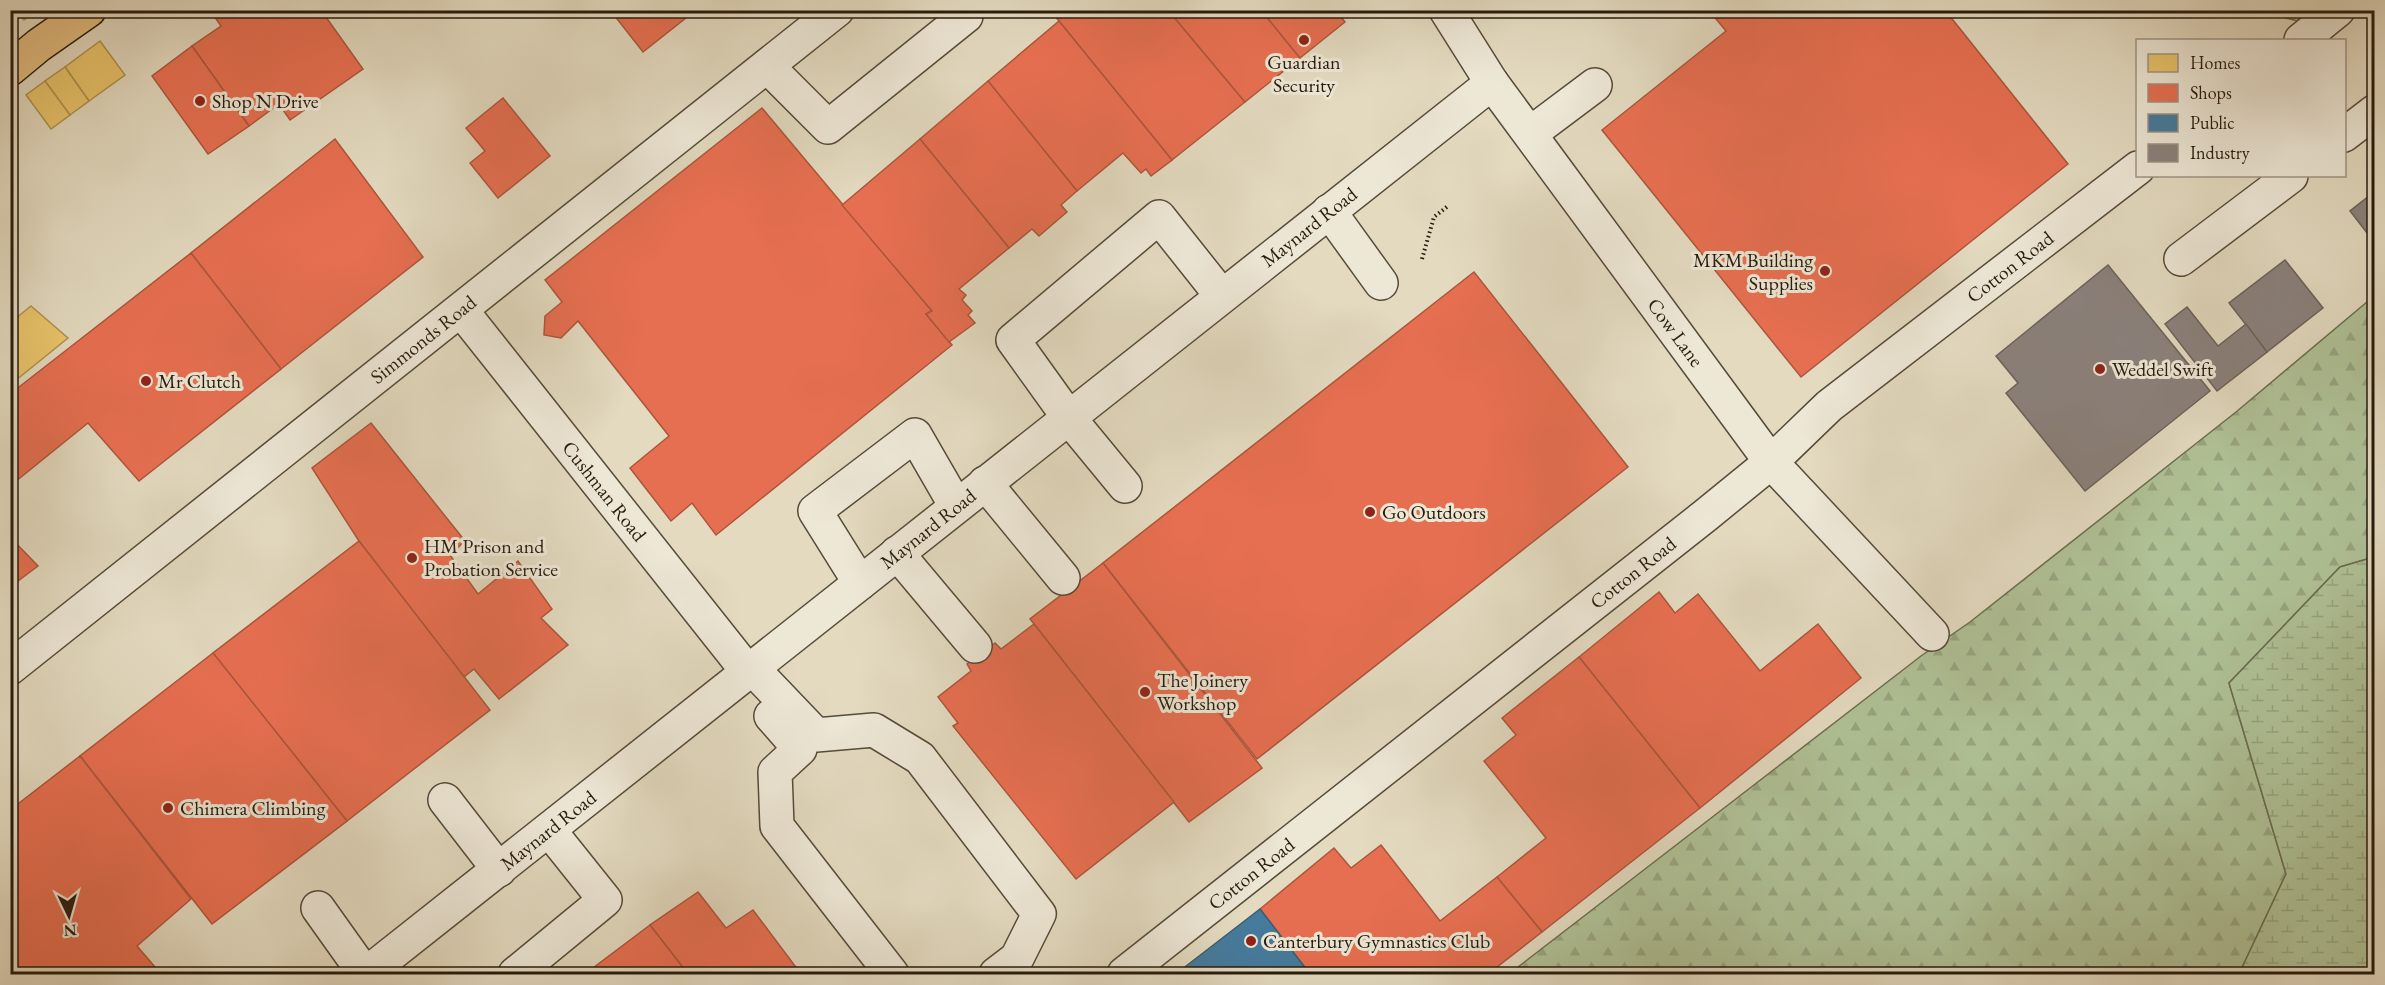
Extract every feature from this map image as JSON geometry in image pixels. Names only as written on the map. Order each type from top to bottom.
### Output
[{"type":"highway","points":[[10,69],[39,45],[89,10]]},
{"type":"street","name":"Simmonds Road","points":[[10,668],[837,10]]},
{"type":"street","points":[[767,66],[828,128],[966,16],[962,10]]},
{"type":"street","name":"Cow Lane","points":[[1446,10],[1492,83],[1771,462],[1932,634]]},
{"type":"street","points":[[2302,39],[2338,10]]},
{"type":"street","name":"Maynard Road","points":[[365,975],[1070,418],[1221,295],[1492,83]]},
{"type":"street","points":[[1531,133],[1595,85]]},
{"type":"street","points":[[2346,133],[2374,112]]},
{"type":"street","name":"Cotton Road","points":[[1124,975],[1771,462],[1830,406],[2136,170]]},
{"type":"street","points":[[2181,259],[2290,177]]},
{"type":"street","points":[[1329,211],[1381,283]]},
{"type":"street","points":[[1125,486],[1070,418],[1013,340],[1159,217],[1221,295]]},
{"type":"street","name":"Cushman Road","points":[[461,310],[747,673]]},
{"type":"street","points":[[860,582],[815,511],[915,435],[956,506]]},
{"type":"street","points":[[985,483],[1063,578]]},
{"type":"street","points":[[897,553],[975,646]]},
{"type":"street","points":[[747,673],[761,705],[800,748],[775,772],[777,826],[892,975]]},
{"type":"street","points":[[747,673],[816,735],[874,730],[920,758],[1039,914],[1017,958],[996,975]]},
{"type":"street","points":[[445,800],[499,870]]},
{"type":"street","points":[[515,975],[605,900],[549,830]]},
{"type":"street","points":[[318,908],[365,975]]},
{"type":"path","points":[[1422,259],[1434,217],[1448,206]]},
{"type":"green space","points":[[2262,11],[2306,11],[2297,21]]},
{"type":"green space","points":[[2374,296],[2374,557],[2340,567],[2229,683],[2286,874],[2239,974],[1509,974],[1921,656],[1970,622],[2236,412]]},
{"type":"green space","points":[[2374,557],[2374,974],[2239,974],[2286,874],[2229,683],[2340,567]]},
{"type":"building: Homes","points":[[17,10],[38,10],[24,20]]},
{"type":"building: Homes","points":[[100,41],[125,75],[89,101],[65,67]]},
{"type":"building: Homes","points":[[65,67],[89,101],[70,115],[45,81]]},
{"type":"building: Homes","points":[[45,81],[70,115],[51,129],[26,95]]},
{"type":"building: Homes","points":[[31,306],[68,338],[10,385],[10,323]]},
{"type":"building: Shops","points":[[210,10],[321,10],[363,69],[290,120],[279,104],[249,126],[192,46],[221,26]]},
{"type":"building: Shops","points":[[610,10],[682,10],[687,17],[643,52]]},
{"type":"building: Shops","points":[[1050,10],[1168,10],[1245,102],[1172,160]]},
{"type":"building: Shops","points":[[1168,10],[1261,10],[1300,58],[1245,102]]},
{"type":"building: Shops","name":"Guardian Security","points":[[1261,10],[1335,10],[1345,22],[1300,58]]},
{"type":"building: Shops","name":"MKM Building Supplies","points":[[1715,10],[1737,10],[1743,18],[1752,10],[1945,10],[2068,164],[1801,377],[1602,130],[1726,31],[1711,13]]},
{"type":"building: Shops","points":[[1059,21],[1172,160],[1151,176],[1146,169],[1141,173],[1123,153],[1077,191],[988,81]]},
{"type":"building: Shops","name":"Shop N Drive","points":[[192,46],[249,126],[208,154],[152,76]]},
{"type":"building: Shops","points":[[988,81],[1077,191],[1061,205],[1067,212],[1039,236],[1032,229],[1009,248],[920,139]]},
{"type":"building: Shops","points":[[503,98],[550,156],[498,198],[470,163],[485,151],[466,128]]},
{"type":"building: Shops","points":[[762,108],[932,311],[926,314],[952,345],[716,535],[692,503],[671,521],[630,468],[669,436],[578,321],[561,338],[544,335],[545,316],[562,302],[545,280]]},
{"type":"building: Shops","points":[[335,139],[423,257],[281,369],[191,253]]},
{"type":"building: Shops","points":[[920,139],[1009,248],[959,289],[966,295],[962,300],[972,311],[968,315],[975,323],[949,342],[926,314],[932,311],[842,205]]},
{"type":"building: Shops","name":"Mr Clutch","points":[[191,253],[281,369],[139,481],[88,423],[10,486],[10,394]]},
{"type":"building: Shops","name":"Go Outdoors","points":[[1474,272],[1628,467],[1257,759],[1103,563]]},
{"type":"building: Shops","name":"HM Prison and Probation Service","points":[[371,423],[465,541],[450,555],[478,594],[518,561],[552,609],[541,618],[568,645],[499,699],[474,669],[464,677],[359,541],[312,468]]},
{"type":"building: Shops","points":[[10,537],[38,566],[10,587]]},
{"type":"building: Shops","points":[[359,541],[490,710],[347,821],[213,653]]},
{"type":"building: Shops","name":"The Joinery Workshop","points":[[1103,563],[1262,768],[1189,822],[1030,619]]},
{"type":"building: Shops","points":[[1659,592],[1675,613],[1698,594],[1760,671],[1818,624],[1861,678],[1700,808],[1579,657]]},
{"type":"building: Shops","points":[[1034,624],[1174,802],[1076,879],[953,726],[958,723],[938,697],[971,671],[967,664],[995,643],[1001,649]]},
{"type":"building: Shops","points":[[213,653],[347,821],[212,924],[80,756]]},
{"type":"building: Shops","points":[[1579,657],[1700,808],[1542,932],[1497,877],[1546,838],[1484,761],[1516,735],[1502,718]]},
{"type":"building: Shops","points":[[80,756],[191,899],[137,946],[161,974],[10,974],[10,810]]},
{"type":"building: Shops","points":[[1381,845],[1440,921],[1497,877],[1542,932],[1488,974],[1310,974],[1260,909],[1334,848],[1351,868]]},
{"type":"building: Shops","points":[[698,892],[726,928],[753,910],[801,974],[688,974],[650,925]]},
{"type":"building: Shops","points":[[650,925],[688,974],[585,974]]},
{"type":"building: Public","name":"Canterbury Gymnastics Club","points":[[1260,909],[1310,974],[1177,973]]},
{"type":"building: Industry","points":[[2374,192],[2374,242],[2350,211]]},
{"type":"building: Industry","points":[[2285,260],[2323,308],[2267,352],[2229,303]]},
{"type":"building: Industry","name":"Weddel Swift","points":[[2108,265],[2210,391],[2085,491],[2006,393],[2018,383],[1996,356]]},
{"type":"building: Industry","points":[[2187,307],[2218,346],[2246,324],[2267,352],[2217,391],[2165,324]]},
{"type":"place","name":"Guardian Security","points":[[1304,40]]},
{"type":"place","name":"Shop N Drive","points":[[200,101]]},
{"type":"place","name":"MKM Building Supplies","points":[[1825,271]]},
{"type":"place","name":"Weddel Swift","points":[[2100,369]]},
{"type":"place","name":"Mr Clutch","points":[[146,381]]},
{"type":"place","name":"Go Outdoors","points":[[1370,512]]},
{"type":"place","name":"HM Prison and Probation Service","points":[[412,558]]},
{"type":"place","name":"The Joinery Workshop","points":[[1145,692]]},
{"type":"place","name":"Chimera Climbing","points":[[168,808]]},
{"type":"place","name":"Canterbury Gymnastics Club","points":[[1251,941]]}]
